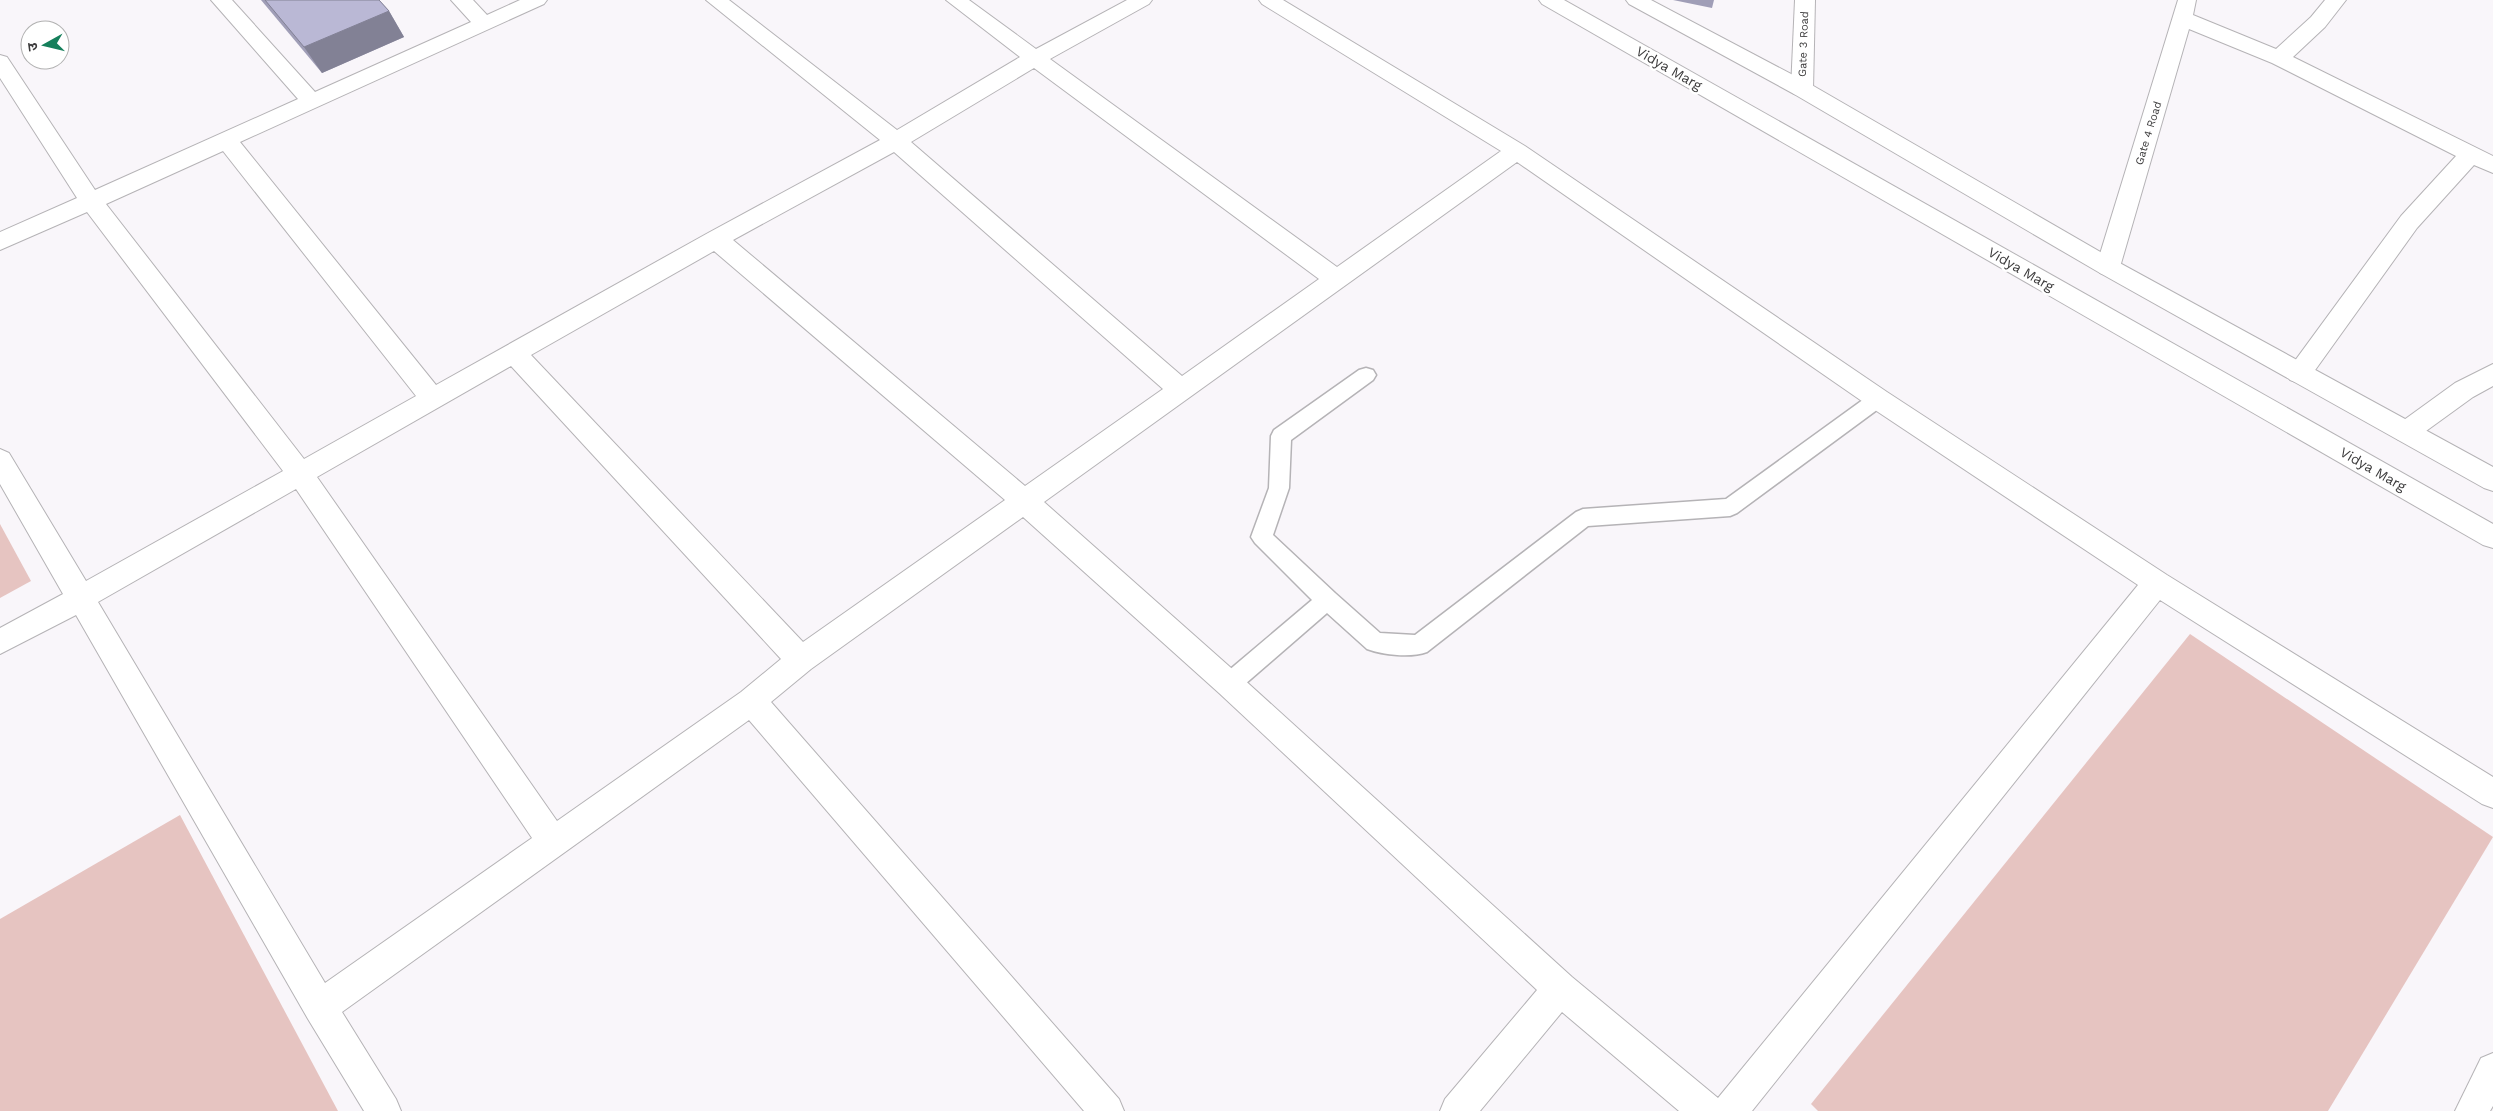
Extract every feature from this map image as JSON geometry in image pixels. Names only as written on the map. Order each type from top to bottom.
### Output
[{"type":"street","points":[[221,0],[312,102]]},
{"type":"street","points":[[461,0],[485,24]]},
{"type":"street","points":[[0,242],[537,0]]},
{"type":"street","points":[[716,0],[896,141],[1180,389]]},
{"type":"street","points":[[956,0],[1336,279]]},
{"type":"street","points":[[0,642],[516,354],[716,239],[896,141],[1035,58],[1142,0]]},
{"type":"street","points":[[1269,0],[1517,151],[1878,399],[2157,583],[2493,794]]},
{"type":"street","name":"Vidya Marg","points":[[1548,0],[2493,537]]},
{"type":"street","points":[[1636,0],[1802,89],[2108,267],[2493,480]]},
{"type":"street","name":"Gate 3 Road","points":[[1802,89],[1805,0]]},
{"type":"street","points":[[2279,58],[2318,22],[2336,0]]},
{"type":"street","points":[[2185,9],[2493,165]]},
{"type":"street","name":"Gate 4 Road","points":[[2108,267],[2185,9]]},
{"type":"street","points":[[0,62],[91,201],[301,475],[553,842]]},
{"type":"street","points":[[227,141],[434,400]]},
{"type":"street","points":[[320,1006],[751,701],[801,660],[1024,500],[1517,151]]},
{"type":"street","points":[[2298,373],[2409,222],[2472,153]]},
{"type":"street","points":[[716,239],[1024,500],[1229,684],[1560,989],[1706,1111]]},
{"type":"street","points":[[516,354],[687,540],[801,660]]},
{"type":"street","points":[[2406,432],[2464,390],[2493,374]]},
{"type":"street","points":[[0,460],[320,1006],[384,1111]]},
{"type":"street","points":[[1730,1111],[2157,583]]},
{"type":"street","points":[[751,701],[1107,1111]]},
{"type":"street","points":[[1457,1111],[1560,989]]},
{"type":"street","points":[[2472,1111],[2493,1070]]},
{"type":"lane","points":[[1366,375],[1281,436],[1279,488],[1262,537],[1327,600],[1375,642],[1419,645],[1583,518],[1730,507],[1878,399]]},
{"type":"lane","points":[[1229,684],[1327,600]]},
{"type":"shaded area","points":[[0,524],[31,581],[0,598]]},
{"type":"shaded area","points":[[2190,634],[2493,837],[2328,1111],[1818,1111],[1811,1104]]},
{"type":"shaded area","points":[[180,815],[338,1111],[0,1111],[0,919]]},
{"type":"building","points":[[265,0],[379,0],[389,11],[304,47]]}]
